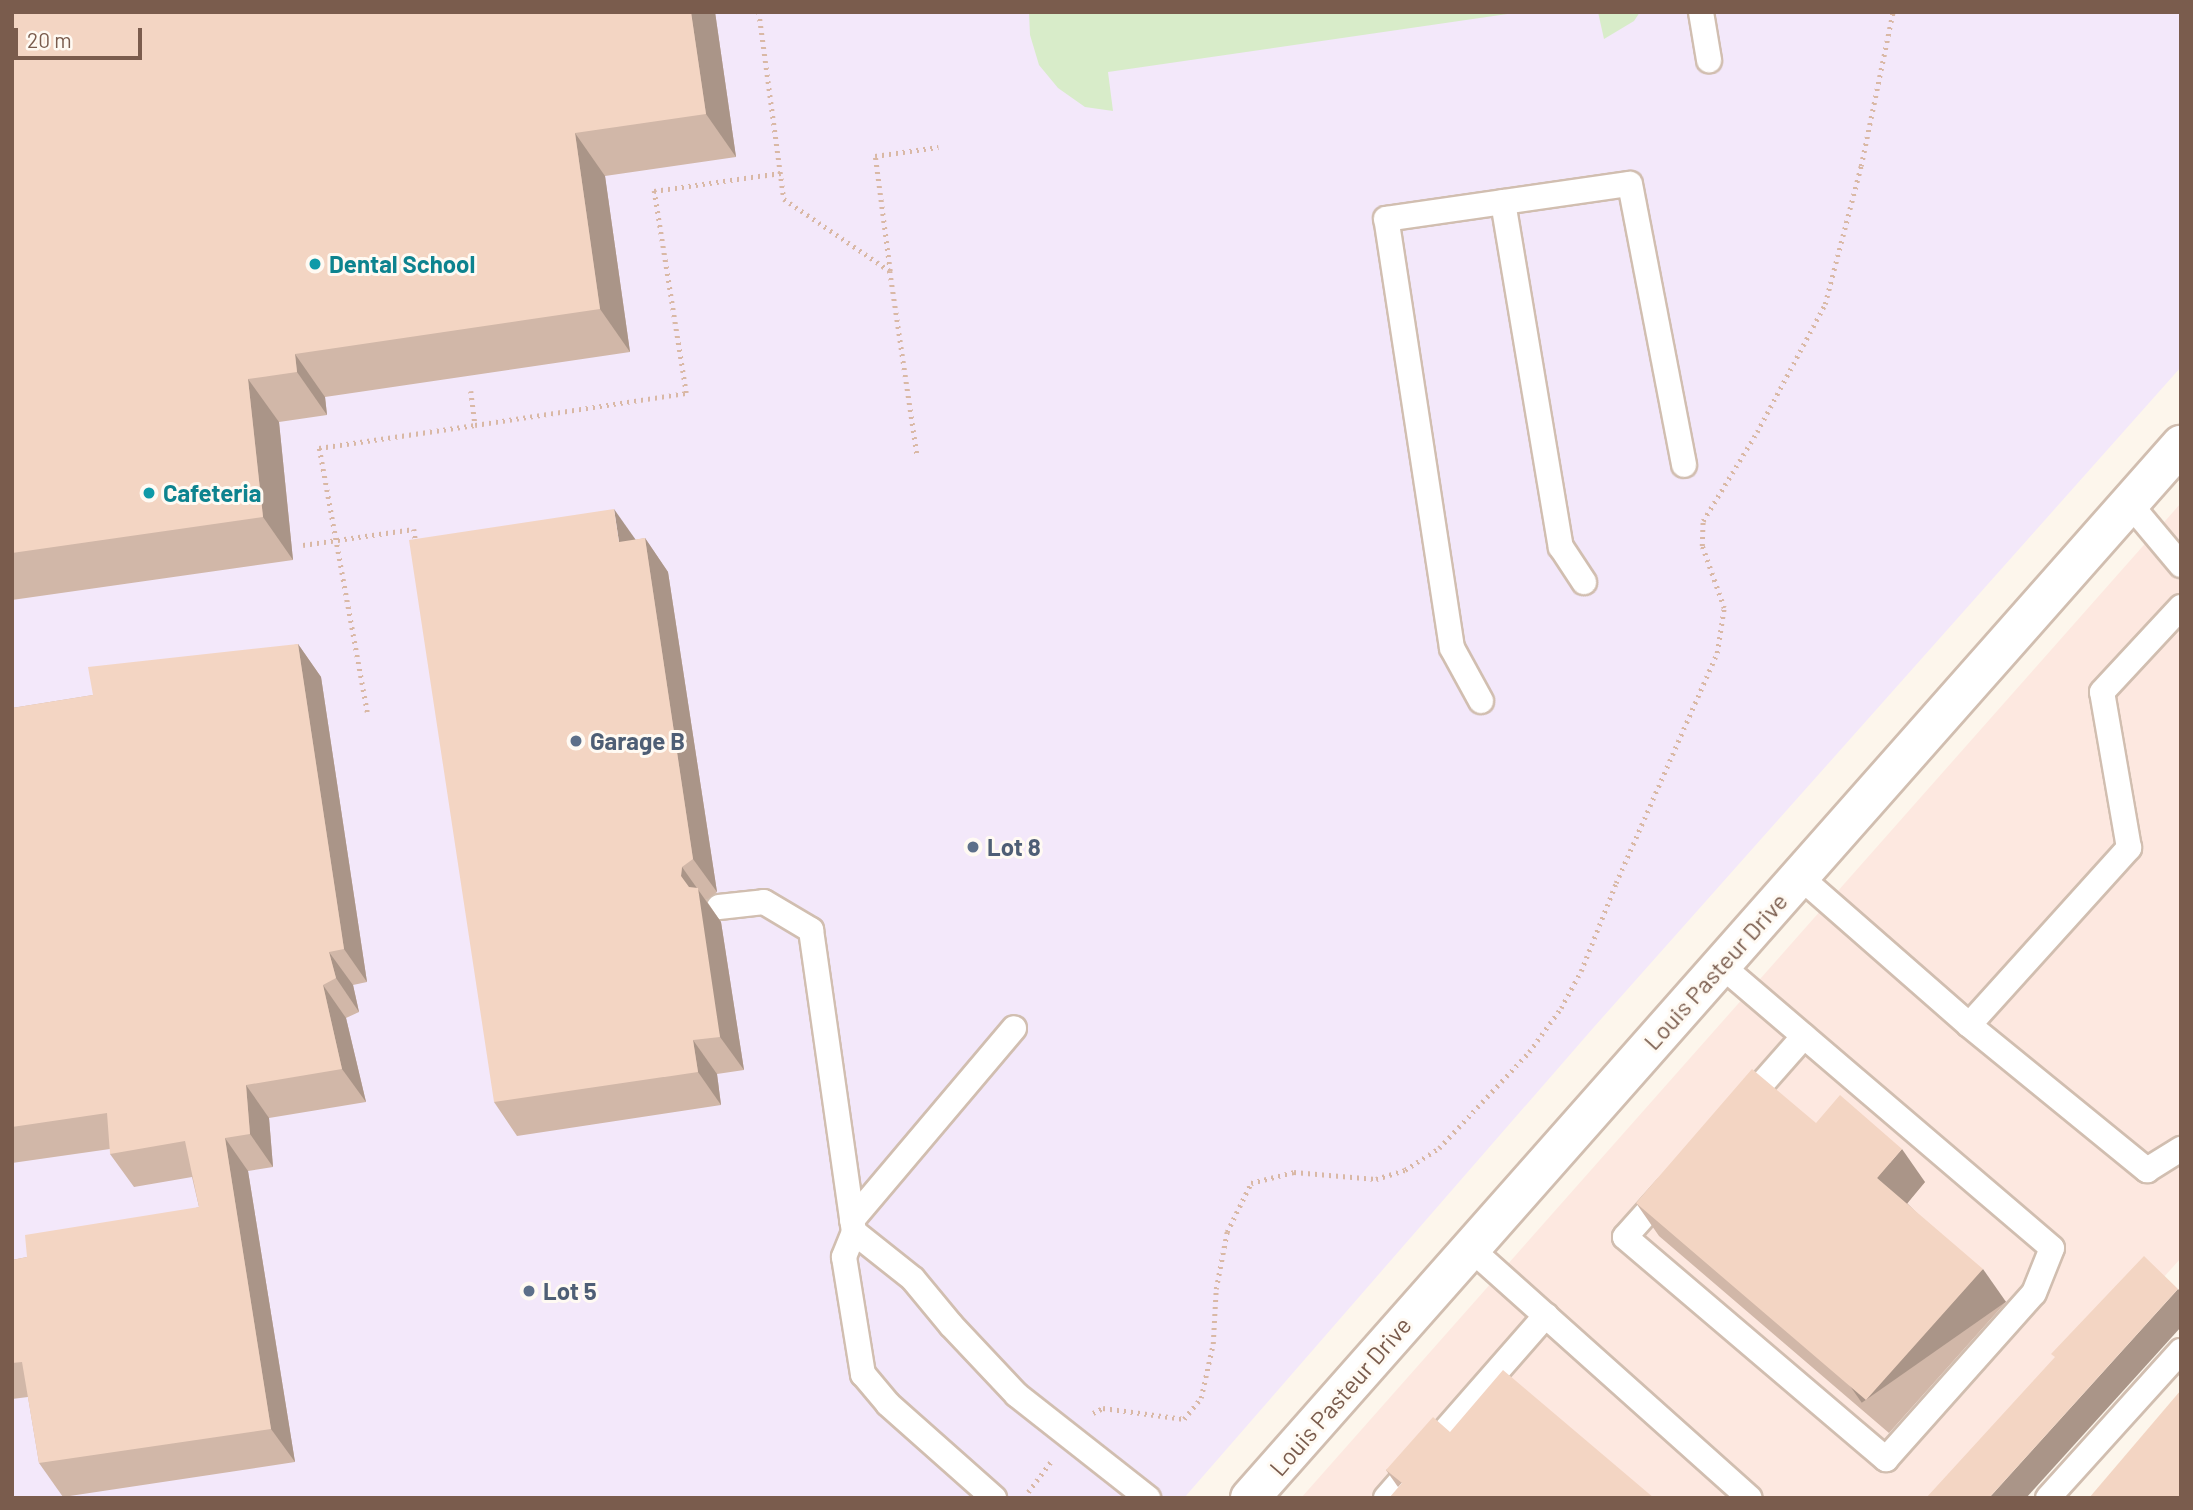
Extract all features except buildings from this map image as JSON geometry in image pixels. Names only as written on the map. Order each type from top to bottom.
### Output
[{"type":"street","name":"Louis Pasteur Drive","points":[[1250,1498],[2181,444]]},
{"type":"lane","points":[[1701,12],[1709,60]]},
{"type":"lane","points":[[1481,701],[1452,649],[1386,219],[1630,184],[1684,465]]},
{"type":"lane","points":[[1503,202],[1561,547],[1584,582]]},
{"type":"lane","points":[[2129,503],[2181,565]]},
{"type":"lane","points":[[1969,1025],[2129,848],[2102,692],[2181,607]]},
{"type":"lane","points":[[1800,876],[1969,1025],[2147,1170],[2181,1149]]},
{"type":"lane","points":[[719,907],[764,902],[811,930],[853,1226],[913,1279],[951,1325],[1017,1395],[1148,1498]]},
{"type":"lane","points":[[1679,1177],[1625,1237],[1886,1459],[2034,1293],[2052,1248],[1721,965]]},
{"type":"lane","points":[[994,1498],[888,1404],[863,1374],[844,1257],[853,1226],[1014,1028]]},
{"type":"lane","points":[[1732,1117],[1804,1036]]},
{"type":"lane","points":[[1470,1248],[1750,1498]]},
{"type":"lane","points":[[1386,1498],[1546,1315]]},
{"type":"lane","points":[[2048,1498],[2181,1350]]},
{"type":"path","points":[[759,12],[784,199],[890,271]]},
{"type":"path","points":[[1086,1416],[1102,1409],[1184,1419],[1201,1398],[1213,1344],[1216,1289],[1227,1232],[1251,1183],[1294,1172],[1376,1179],[1405,1170],[1439,1148],[1529,1052],[1561,1008],[1581,971],[1616,883],[1717,653],[1724,608],[1702,546],[1703,521],[1757,432],[1825,304],[1861,166],[1893,12]]},
{"type":"path","points":[[917,454],[875,156],[938,146]]},
{"type":"path","points":[[367,712],[319,447],[686,393],[654,191],[781,173]]},
{"type":"path","points":[[471,391],[475,425]]},
{"type":"path","points":[[303,545],[414,529],[417,556]]},
{"type":"path","points":[[1028,1492],[1054,1458]]},
{"type":"shaded area","points":[[12,12],[2181,12],[2181,367],[1594,1027],[1184,1498],[12,1498]]},
{"type":"shaded area","points":[[2181,503],[2181,1258],[1965,1498],[1301,1498]]},
{"type":"green space","points":[[1029,12],[1521,12],[1108,72],[1113,111],[1085,107],[1058,88],[1039,65],[1030,35]]},
{"type":"green space","points":[[1598,12],[1640,12],[1634,21],[1604,39]]},
{"type":"place","name":"Dental School","points":[[315,264]]},
{"type":"place","name":"Cafeteria","points":[[149,493]]},
{"type":"place","name":"Garage B","points":[[576,741]]},
{"type":"place","name":"Lot 8","points":[[973,847]]},
{"type":"place","name":"Lot 5","points":[[529,1291]]}]
